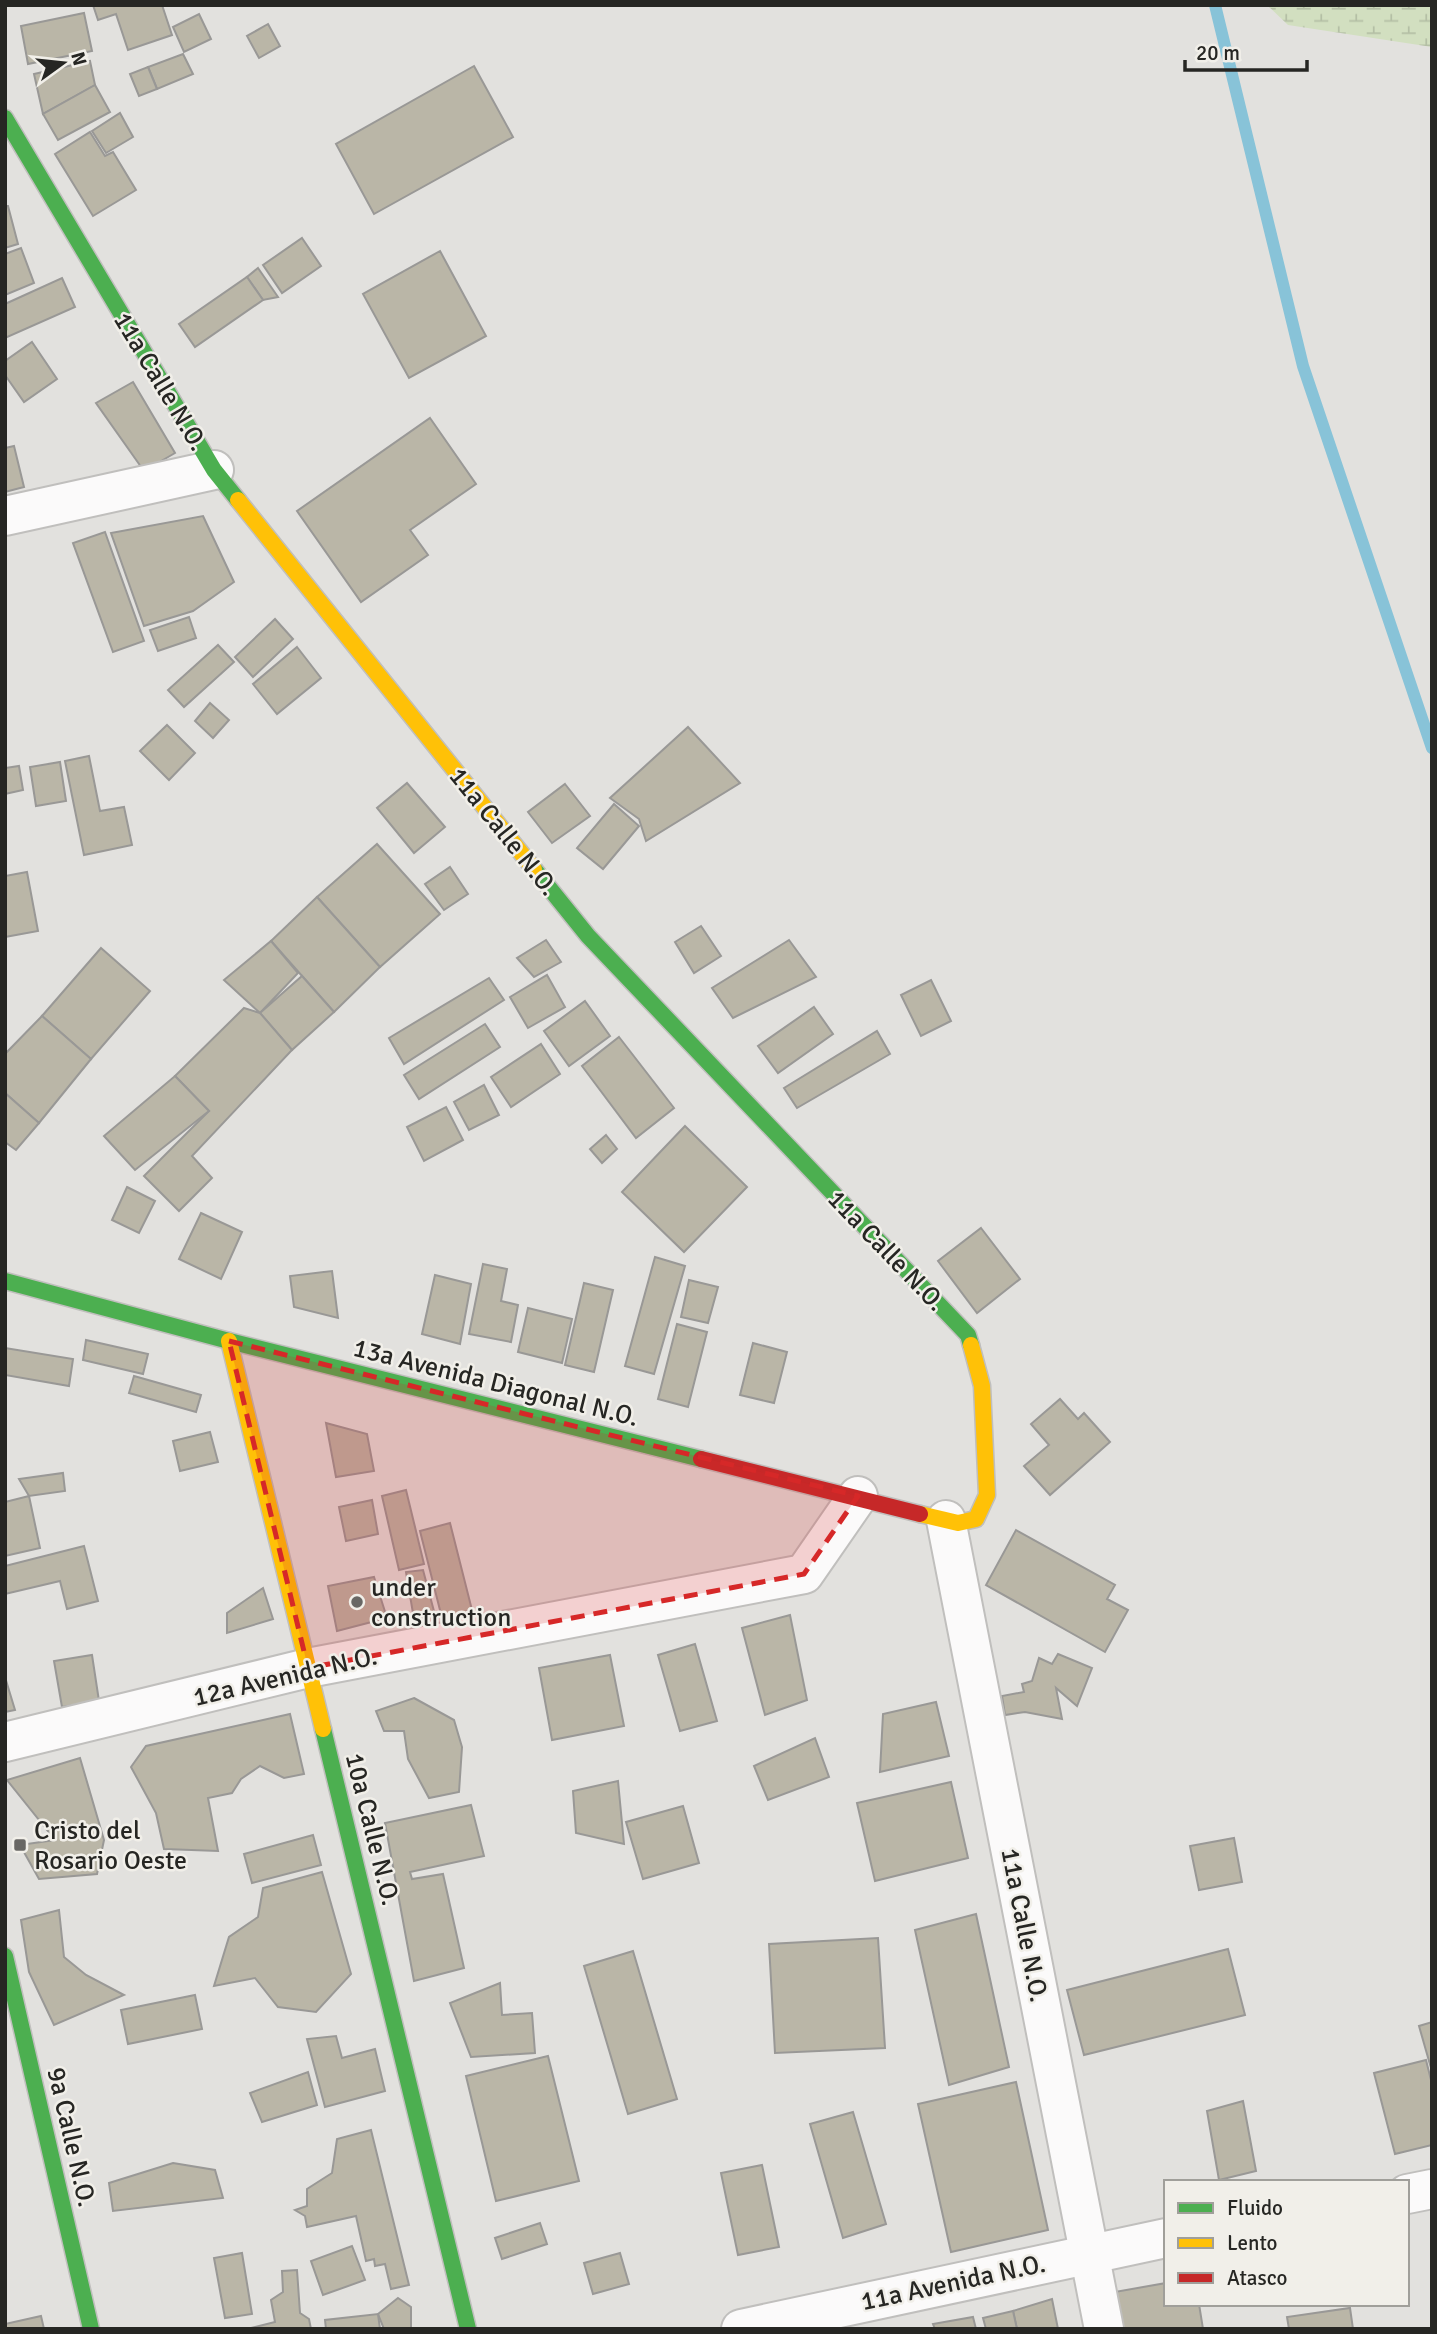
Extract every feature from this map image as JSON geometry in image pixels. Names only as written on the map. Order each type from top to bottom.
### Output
[{"type":"street","name":"11a Calle N.O.","points":[[5,118],[214,470],[588,936],[968,1335],[982,1385],[987,1495],[961,1519],[1104,2329]]},
{"type":"street","points":[[5,516],[214,470]]},
{"type":"street","name":"13a Avenida Diagonal N.O.","points":[[5,1281],[229,1341],[961,1519]]},
{"type":"street","name":"10a Calle N.O.","points":[[229,1341],[468,2329]]},
{"type":"street","name":"12a Avenida N.O.","points":[[5,1742],[309,1668],[804,1574],[858,1496]]},
{"type":"street","name":"9a Calle N.O.","points":[[5,1956],[91,2329]]},
{"type":"street","points":[[1409,2194],[1432,2189]]},
{"type":"street","name":"11a Avenida N.O.","points":[[741,2329],[1089,2252],[1164,2238]]},
{"type":"highlighted area","points":[[229,1341],[858,1496],[804,1574],[308,1668]]},
{"type":"green space","points":[[1267,5],[1432,5],[1432,47],[1288,25]]},
{"type":"building","points":[[93,5],[162,5],[172,35],[128,50],[116,14],[98,20]]},
{"type":"building","points":[[84,13],[92,51],[28,64],[21,26]]},
{"type":"building","points":[[199,14],[211,39],[184,52],[173,27]]},
{"type":"building","points":[[268,24],[280,46],[259,58],[247,36]]},
{"type":"building","points":[[183,54],[193,74],[157,89],[148,67]]},
{"type":"building","points":[[90,61],[95,85],[43,114],[34,74]]},
{"type":"building","points":[[474,66],[513,137],[374,214],[336,144]]},
{"type":"building","points":[[148,67],[157,89],[139,96],[130,74]]},
{"type":"building","points":[[95,85],[110,112],[58,140],[43,114]]},
{"type":"building","points":[[120,113],[133,137],[106,153],[92,131]]},
{"type":"building","points":[[90,132],[105,156],[113,152],[136,190],[93,216],[55,154]]},
{"type":"building","points":[[5,206],[8,206],[18,244],[5,248]]},
{"type":"building","points":[[302,238],[321,266],[282,293],[263,265]]},
{"type":"building","points":[[21,248],[34,283],[5,295],[5,254]]},
{"type":"building","points":[[440,251],[486,336],[409,378],[363,294]]},
{"type":"building","points":[[258,268],[278,297],[263,300],[247,277]]},
{"type":"building","points":[[247,277],[263,300],[195,347],[179,324]]},
{"type":"building","points":[[62,278],[75,307],[5,338],[5,304]]},
{"type":"building","points":[[32,342],[57,379],[24,402],[5,375],[5,361]]},
{"type":"building","points":[[133,382],[175,453],[144,471],[96,403]]},
{"type":"building","points":[[430,418],[476,484],[410,530],[428,555],[361,602],[297,511]]},
{"type":"building","points":[[14,446],[24,487],[5,492],[5,448]]},
{"type":"building","points":[[203,516],[234,582],[193,611],[144,626],[111,533]]},
{"type":"building","points":[[105,532],[144,641],[113,652],[73,543]]},
{"type":"building","points":[[189,617],[196,638],[158,651],[150,630]]},
{"type":"building","points":[[275,619],[293,639],[253,677],[235,657]]},
{"type":"building","points":[[218,645],[234,662],[184,707],[168,690]]},
{"type":"building","points":[[297,647],[321,678],[277,714],[253,684]]},
{"type":"building","points":[[210,703],[229,720],[213,738],[195,721]]},
{"type":"building","points":[[167,725],[195,753],[169,780],[140,751]]},
{"type":"building","points":[[688,727],[740,783],[646,841],[639,819],[610,798]]},
{"type":"building","points":[[89,756],[100,811],[124,807],[132,845],[84,855],[65,761]]},
{"type":"building","points":[[60,762],[66,801],[36,806],[30,767]]},
{"type":"building","points":[[19,766],[23,790],[5,794],[5,768]]},
{"type":"building","points":[[407,783],[445,827],[414,853],[377,808]]},
{"type":"building","points":[[565,784],[590,816],[552,843],[528,812]]},
{"type":"building","points":[[614,804],[639,826],[603,869],[577,848]]},
{"type":"building","points":[[377,844],[440,914],[380,967],[317,897]]},
{"type":"building","points":[[450,867],[468,894],[444,910],[425,884]]},
{"type":"building","points":[[27,872],[38,931],[5,937],[5,876]]},
{"type":"building","points":[[317,897],[380,967],[334,1012],[271,941]]},
{"type":"building","points":[[701,926],[721,956],[694,973],[675,942]]},
{"type":"building","points":[[546,940],[561,962],[534,977],[517,958]]},
{"type":"building","points":[[789,940],[816,977],[733,1018],[712,988]]},
{"type":"building","points":[[271,941],[298,973],[260,1013],[224,980]]},
{"type":"building","points":[[101,948],[150,991],[91,1059],[42,1016]]},
{"type":"building","points":[[547,975],[565,1007],[528,1028],[510,997]]},
{"type":"building","points":[[302,976],[334,1012],[292,1050],[260,1013]]},
{"type":"building","points":[[489,978],[504,1000],[404,1064],[389,1038]]},
{"type":"building","points":[[931,980],[951,1021],[921,1036],[901,995]]},
{"type":"building","points":[[585,1001],[610,1036],[569,1066],[544,1031]]},
{"type":"building","points":[[814,1007],[833,1034],[778,1073],[758,1046]]},
{"type":"building","points":[[244,1008],[260,1013],[292,1050],[192,1156],[212,1178],[179,1211],[144,1176],[209,1111],[175,1076]]},
{"type":"building","points":[[42,1016],[91,1059],[39,1123],[5,1093],[5,1054]]},
{"type":"building","points":[[485,1024],[500,1047],[419,1099],[404,1075]]},
{"type":"building","points":[[877,1031],[890,1054],[797,1108],[784,1088]]},
{"type":"building","points":[[619,1037],[674,1108],[636,1138],[582,1066]]},
{"type":"building","points":[[541,1044],[560,1074],[511,1107],[491,1077]]},
{"type":"building","points":[[175,1076],[209,1111],[135,1170],[104,1136]]},
{"type":"building","points":[[484,1085],[499,1115],[469,1130],[454,1102]]},
{"type":"building","points":[[5,1093],[39,1123],[16,1150],[5,1142]]},
{"type":"building","points":[[446,1107],[463,1140],[424,1161],[407,1127]]},
{"type":"building","points":[[685,1126],[747,1187],[684,1252],[622,1192]]},
{"type":"building","points":[[606,1135],[617,1149],[602,1163],[590,1149]]},
{"type":"building","points":[[127,1187],[155,1201],[139,1233],[112,1220]]},
{"type":"building","points":[[201,1213],[242,1232],[221,1279],[179,1259]]},
{"type":"building","points":[[981,1228],[1020,1279],[977,1313],[938,1261]]},
{"type":"building","points":[[655,1257],[685,1266],[654,1374],[625,1366]]},
{"type":"building","points":[[483,1264],[507,1269],[501,1301],[518,1305],[511,1342],[469,1334]]},
{"type":"building","points":[[332,1271],[338,1318],[294,1307],[290,1276]]},
{"type":"building","points":[[435,1275],[471,1284],[460,1344],[422,1334]]},
{"type":"building","points":[[689,1280],[718,1287],[708,1323],[681,1317]]},
{"type":"building","points":[[584,1283],[613,1290],[594,1372],[565,1365]]},
{"type":"building","points":[[528,1308],[572,1319],[562,1363],[518,1352]]},
{"type":"building","points":[[677,1324],[707,1332],[688,1407],[658,1399]]},
{"type":"building","points":[[86,1340],[148,1354],[143,1374],[83,1360]]},
{"type":"building","points":[[753,1343],[787,1352],[774,1403],[740,1395]]},
{"type":"building","points":[[5,1348],[73,1359],[69,1386],[5,1375]]},
{"type":"building","points":[[134,1376],[201,1395],[196,1412],[129,1393]]},
{"type":"building","points":[[1060,1399],[1078,1419],[1084,1413],[1110,1442],[1050,1495],[1024,1466],[1049,1445],[1031,1424]]},
{"type":"building","points":[[326,1423],[367,1434],[374,1471],[336,1477]]},
{"type":"building","points":[[210,1432],[218,1462],[180,1471],[173,1441]]},
{"type":"building","points":[[63,1473],[65,1491],[29,1496],[19,1479]]},
{"type":"building","points":[[406,1490],[424,1564],[399,1570],[382,1496]]},
{"type":"building","points":[[29,1496],[40,1548],[5,1556],[5,1502]]},
{"type":"building","points":[[372,1500],[378,1534],[346,1541],[339,1507]]},
{"type":"building","points":[[450,1523],[472,1610],[442,1618],[420,1531]]},
{"type":"building","points":[[1016,1530],[1115,1585],[1107,1599],[1128,1610],[1105,1652],[986,1585]]},
{"type":"building","points":[[84,1546],[98,1601],[67,1609],[60,1581],[5,1594],[5,1566]]},
{"type":"building","points":[[423,1570],[435,1615],[414,1619],[406,1572]]},
{"type":"building","name":"under construction","points":[[374,1577],[387,1618],[337,1631],[328,1586]]},
{"type":"building","points":[[263,1588],[273,1619],[227,1633],[227,1613]]},
{"type":"building","points":[[790,1615],[807,1700],[765,1715],[742,1628]]},
{"type":"building","points":[[695,1644],[717,1721],[680,1731],[658,1655]]},
{"type":"building","points":[[1058,1654],[1092,1668],[1077,1706],[1056,1688],[1062,1719],[1025,1712],[1005,1715],[1002,1696],[1024,1692],[1022,1684],[1032,1681],[1039,1658],[1052,1664]]},
{"type":"building","points":[[92,1655],[99,1701],[62,1707],[54,1661]]},
{"type":"building","points":[[610,1655],[624,1726],[552,1740],[539,1668]]},
{"type":"building","points":[[5,1677],[15,1710],[5,1712]]},
{"type":"building","points":[[414,1698],[454,1720],[462,1747],[459,1792],[429,1798],[408,1759],[404,1731],[384,1731],[376,1711]]},
{"type":"building","points":[[936,1702],[949,1756],[880,1772],[883,1714]]},
{"type":"building","points":[[290,1714],[304,1774],[284,1778],[260,1766],[241,1779],[232,1793],[208,1798],[218,1851],[164,1849],[156,1813],[131,1767],[146,1746]]},
{"type":"building","points":[[815,1738],[829,1777],[768,1800],[754,1766]]},
{"type":"building","points":[[80,1758],[104,1840],[97,1874],[39,1879],[20,1845],[55,1840],[7,1780]]},
{"type":"building","points":[[618,1781],[624,1844],[576,1833],[573,1791]]},
{"type":"building","points":[[951,1782],[968,1858],[875,1881],[857,1803]]},
{"type":"building","points":[[471,1805],[484,1856],[410,1872],[412,1879],[443,1874],[464,1968],[414,1981],[385,1823]]},
{"type":"building","points":[[683,1806],[699,1863],[643,1879],[626,1822]]},
{"type":"building","points":[[313,1835],[321,1865],[252,1883],[244,1854]]},
{"type":"building","points":[[1234,1838],[1242,1882],[1199,1890],[1190,1846]]},
{"type":"building","points":[[322,1872],[351,1974],[316,2012],[278,2007],[255,1978],[214,1986],[229,1937],[258,1917],[263,1888]]},
{"type":"building","points":[[59,1910],[64,1957],[86,1975],[124,1995],[54,2025],[29,1972],[21,1920]]},
{"type":"building","points":[[976,1914],[1009,2067],[949,2085],[915,1930]]},
{"type":"building","points":[[878,1938],[885,2048],[775,2053],[769,1944]]},
{"type":"building","points":[[1228,1949],[1245,2015],[1084,2055],[1067,1990]]},
{"type":"building","points":[[633,1951],[677,2099],[628,2114],[584,1966]]},
{"type":"building","points":[[500,1983],[502,2015],[532,2013],[535,2053],[471,2057],[450,2003]]},
{"type":"building","points":[[195,1995],[202,2029],[128,2044],[121,2010]]},
{"type":"building","points":[[1432,2022],[1432,2068],[1431,2068],[1419,2026]]},
{"type":"building","points":[[336,2036],[342,2058],[375,2049],[385,2091],[325,2107],[307,2039]]},
{"type":"building","points":[[548,2056],[579,2181],[496,2201],[466,2076]]},
{"type":"building","points":[[1426,2060],[1432,2084],[1432,2145],[1395,2154],[1374,2073]]},
{"type":"building","points":[[308,2072],[317,2105],[262,2122],[250,2093]]},
{"type":"building","points":[[1016,2082],[1048,2230],[951,2252],[918,2104]]},
{"type":"building","points":[[1243,2101],[1256,2171],[1219,2180],[1207,2111]]},
{"type":"building","points":[[853,2112],[886,2224],[843,2238],[810,2124]]},
{"type":"building","points":[[371,2130],[409,2285],[391,2289],[385,2264],[375,2266],[374,2259],[366,2261],[356,2216],[307,2227],[305,2216],[295,2210],[307,2206],[307,2189],[332,2173],[337,2139]]},
{"type":"building","points":[[173,2163],[215,2170],[223,2198],[113,2211],[109,2183]]},
{"type":"building","points":[[762,2165],[779,2247],[738,2255],[721,2173]]},
{"type":"building","points":[[540,2223],[547,2244],[502,2259],[495,2238]]},
{"type":"building","points":[[352,2246],[365,2280],[323,2295],[311,2261]]},
{"type":"building","points":[[242,2253],[252,2314],[225,2318],[214,2258]]},
{"type":"building","points":[[620,2253],[629,2284],[593,2294],[584,2263]]},
{"type":"building","points":[[297,2270],[300,2313],[309,2319],[311,2329],[247,2329],[275,2322],[271,2300],[283,2292],[282,2271]]},
{"type":"building","points":[[1164,2283],[1164,2306],[1199,2306],[1203,2329],[1115,2329],[1109,2293]]},
{"type":"building","points":[[398,2298],[411,2307],[411,2329],[384,2329],[378,2314]]},
{"type":"building","points":[[1052,2299],[1058,2329],[1017,2329],[1013,2311]]},
{"type":"building","points":[[1350,2308],[1353,2329],[1289,2329],[1287,2317]]},
{"type":"building","points":[[1013,2311],[1017,2329],[986,2329],[983,2318]]},
{"type":"building","points":[[378,2314],[380,2329],[326,2329],[325,2320]]},
{"type":"building","points":[[41,2316],[44,2329],[5,2329],[5,2324]]},
{"type":"building","points":[[973,2317],[976,2329],[935,2329],[933,2324]]},
{"type":"waterway","points":[[1215,5],[1303,366],[1432,748]]},
{"type":"traffic: fast","points":[[5,118],[214,470],[238,500]]},
{"type":"traffic: fast","points":[[534,869],[588,936],[968,1335],[971,1345]]},
{"type":"traffic: fast","points":[[5,1281],[229,1341],[701,1459]]},
{"type":"traffic: fast","points":[[323,1729],[468,2329]]},
{"type":"traffic: fast","points":[[5,1956],[91,2329]]},
{"type":"traffic: slow","points":[[238,500],[534,869]]},
{"type":"traffic: slow","points":[[229,1341],[323,1729]]},
{"type":"traffic: slow","points":[[920,1514],[958,1523],[976,1519],[987,1495],[982,1386],[971,1345]]},
{"type":"traffic: jam","points":[[701,1459],[920,1514]]},
{"type":"place","name":"under construction","points":[[357,1602]]},
{"type":"place","name":"Cristo del Rosario Oeste","points":[[20,1845]]}]
